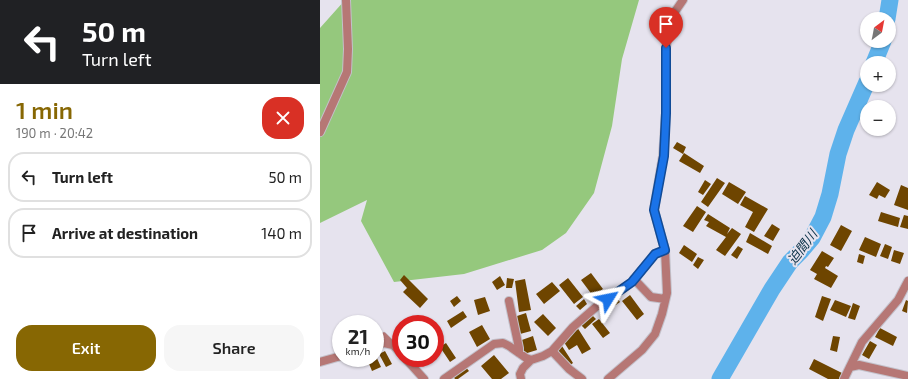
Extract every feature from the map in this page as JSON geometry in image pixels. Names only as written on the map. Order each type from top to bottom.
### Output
[{"type":"street","points":[[320,132],[347,72],[348,49],[346,0]]},
{"type":"street","points":[[608,379],[642,350],[655,334],[667,293],[665,250],[654,210],[664,156],[666,113],[666,48],[672,16],[682,0]]},
{"type":"street","points":[[521,379],[520,374],[523,368],[531,360],[552,351],[573,327],[596,307],[634,279],[655,254],[665,250]]},
{"type":"street","points":[[634,279],[651,297],[665,299]]},
{"type":"street","points":[[844,379],[862,342],[898,300],[908,281]]},
{"type":"street","points":[[508,301],[519,353]]},
{"type":"street","points":[[444,379],[494,344],[503,343],[531,360]]},
{"type":"street","points":[[552,351],[569,369],[582,379]]},
{"type":"street","points":[[320,362],[332,359]]},
{"type":"street","points":[[850,367],[859,365],[908,376]]},
{"type":"street","points":[[413,367],[424,379]]},
{"type":"lane","points":[[384,335],[392,344]]},
{"type":"green space","points":[[345,0],[639,0],[622,59],[612,126],[594,193],[566,233],[542,250],[464,274],[394,282],[361,221],[367,200],[320,223],[320,28]]},
{"type":"building","points":[[677,142],[686,147],[683,154],[673,148]]},
{"type":"building","points":[[684,153],[704,166],[700,173],[679,161]]},
{"type":"building","points":[[717,178],[725,183],[708,207],[701,202]]},
{"type":"building","points":[[705,180],[711,184],[703,195],[698,192]]},
{"type":"building","points":[[729,182],[746,192],[738,204],[722,194]]},
{"type":"building","points":[[877,182],[890,190],[885,198],[879,195],[877,199],[869,195]]},
{"type":"building","points":[[901,185],[908,188],[908,210],[894,205]]},
{"type":"building","points":[[745,196],[768,209],[754,232],[745,227],[753,212],[740,205]]},
{"type":"building","points":[[697,206],[706,212],[693,232],[683,226]]},
{"type":"building","points":[[881,212],[900,218],[898,227],[878,221]]},
{"type":"building","points":[[708,214],[730,228],[727,234],[732,228],[741,234],[725,256],[716,250],[726,237],[706,226],[709,222],[704,220]]},
{"type":"building","points":[[904,215],[908,216],[908,229],[900,227]]},
{"type":"building","points":[[772,224],[780,229],[773,241],[764,236]]},
{"type":"building","points":[[841,225],[852,231],[841,251],[830,245]]},
{"type":"building","points":[[750,233],[772,246],[768,254],[746,242]]},
{"type":"building","points":[[865,237],[881,244],[876,257],[859,250]]},
{"type":"building","points":[[885,244],[892,247],[888,259],[880,256]]},
{"type":"building","points":[[684,245],[697,254],[692,262],[679,253]]},
{"type":"building","points":[[738,246],[743,249],[737,259],[731,255]]},
{"type":"building","points":[[894,250],[904,253],[900,264],[891,261]]},
{"type":"building","points":[[822,251],[834,258],[828,267],[826,266],[825,268],[838,276],[831,288],[814,279],[817,274],[810,270]]},
{"type":"building","points":[[859,254],[865,256],[863,264],[857,262]]},
{"type":"building","points":[[698,257],[704,260],[698,269],[693,265]]},
{"type":"building","points":[[591,273],[603,289],[593,296],[581,280]]},
{"type":"building","points":[[404,275],[428,299],[420,308],[403,292],[407,288],[400,280]]},
{"type":"building","points":[[500,276],[505,285],[497,290],[492,282]]},
{"type":"building","points":[[507,278],[514,279],[512,288],[506,288]]},
{"type":"building","points":[[568,278],[583,297],[574,304],[559,285]]},
{"type":"building","points":[[525,279],[531,310],[519,312],[515,281]]},
{"type":"building","points":[[552,282],[560,291],[544,304],[536,294]]},
{"type":"building","points":[[614,294],[620,302],[605,313],[599,305]]},
{"type":"building","points":[[630,295],[644,314],[637,320],[622,301]]},
{"type":"building","points":[[457,296],[461,301],[454,307],[450,301]]},
{"type":"building","points":[[822,296],[831,299],[823,321],[815,317]]},
{"type":"building","points":[[485,297],[490,311],[478,315],[474,300]]},
{"type":"building","points":[[584,299],[587,304],[580,310],[576,306]]},
{"type":"building","points":[[835,300],[851,306],[846,317],[830,310]]},
{"type":"building","points":[[906,300],[908,301],[907,313],[902,311]]},
{"type":"building","points":[[853,303],[860,306],[855,320],[848,318]]},
{"type":"building","points":[[463,311],[467,317],[451,328],[447,321]]},
{"type":"building","points":[[589,312],[596,319],[585,329],[578,322]]},
{"type":"building","points":[[526,313],[531,331],[520,334],[514,317]]},
{"type":"building","points":[[543,314],[556,328],[548,336],[534,322]]},
{"type":"building","points":[[599,319],[610,333],[603,338],[592,324]]},
{"type":"building","points":[[482,325],[490,339],[477,347],[469,332]]},
{"type":"building","points":[[577,327],[591,349],[582,354],[577,345],[569,350],[562,339]]},
{"type":"building","points":[[880,328],[897,337],[893,346],[875,337]]},
{"type":"building","points":[[533,336],[537,350],[524,354],[519,341]]},
{"type":"building","points":[[833,336],[840,337],[837,352],[830,350]]},
{"type":"building","points":[[870,341],[877,345],[869,359],[862,355]]},
{"type":"building","points":[[446,343],[456,358],[450,362],[444,353],[444,344]]},
{"type":"building","points":[[562,346],[573,363],[566,368],[554,351]]},
{"type":"building","points":[[384,352],[392,364],[386,367],[384,363]]},
{"type":"building","points":[[494,355],[509,373],[501,379],[492,379],[481,366]]},
{"type":"building","points":[[814,359],[842,373],[839,379],[828,379],[809,369]]},
{"type":"building","points":[[464,365],[469,371],[458,379],[455,379],[452,375]]},
{"type":"building","points":[[370,367],[381,367],[372,371]]},
{"type":"waterway","name":"迫間川","points":[[888,12],[890,0]]},
{"type":"waterway","name":"迫間川","points":[[877,56],[880,48]]},
{"type":"waterway","name":"迫間川","points":[[720,379],[772,289],[790,262],[812,238],[823,217],[830,194],[838,154],[846,130],[863,92]]},
{"type":"route","points":[[608,299],[632,282],[655,254],[665,250],[654,210],[664,156],[666,113],[666,48]]}]
